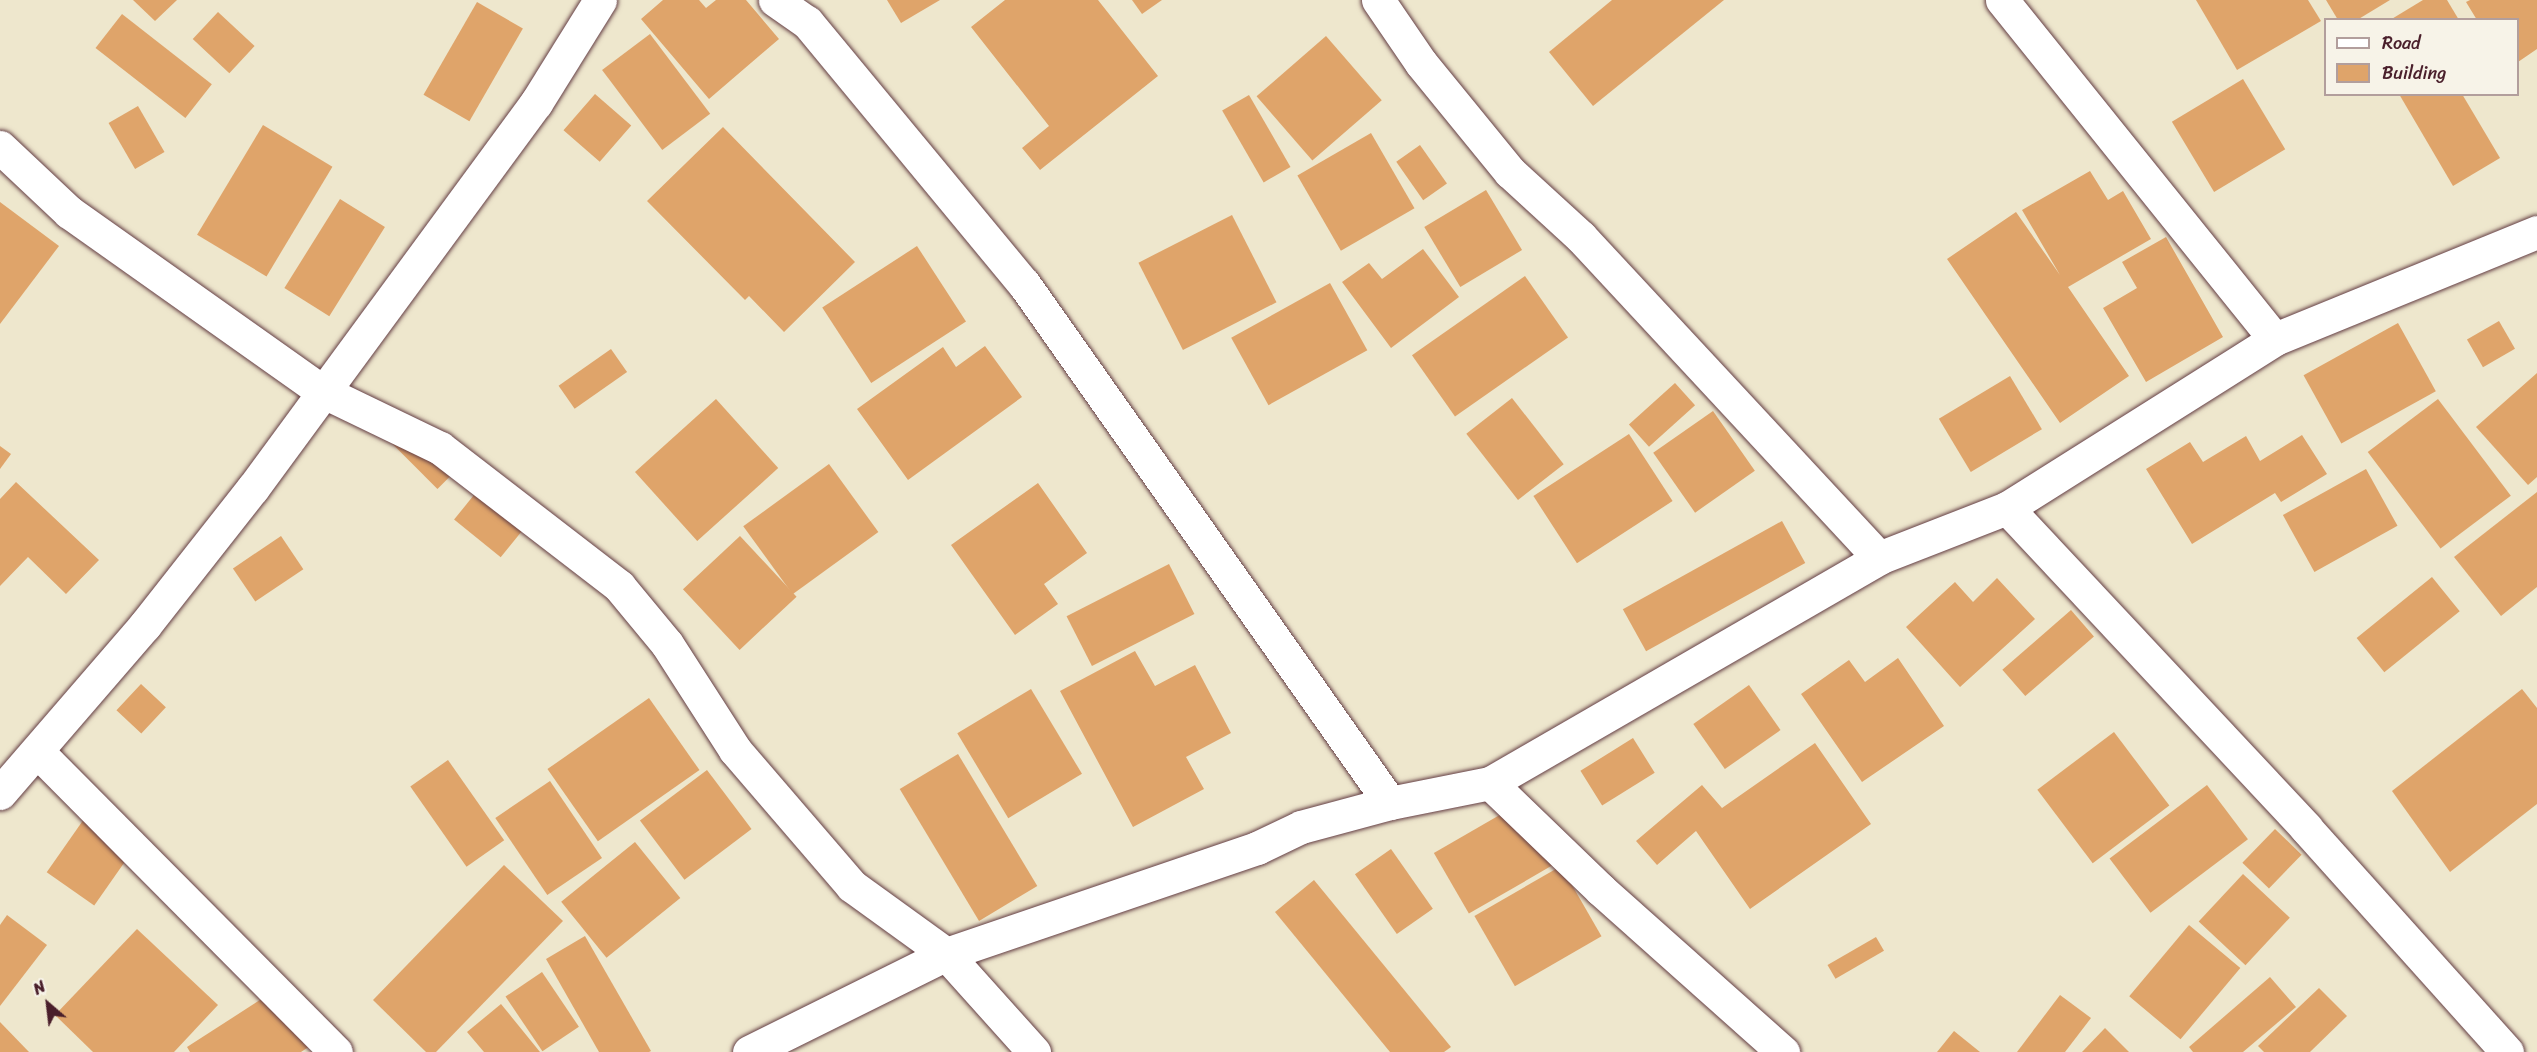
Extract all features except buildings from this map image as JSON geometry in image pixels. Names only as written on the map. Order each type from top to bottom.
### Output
[{"type":"street","points":[[4,783],[37,751],[145,625],[246,498],[322,391],[536,103],[600,0]]},
{"type":"street","points":[[775,0],[807,22],[1024,284],[1390,803]]},
{"type":"street","points":[[1378,0],[1421,63],[1510,172],[1581,237],[1879,558]]},
{"type":"street","points":[[2002,0],[2275,339]]},
{"type":"street","points":[[0,147],[69,212],[322,391],[440,448],[619,586],[667,644],[735,750],[852,886],[946,954],[1034,1052]]},
{"type":"street","points":[[749,1052],[946,954],[1257,848],[1301,827],[1390,803],[1490,783],[1879,558],[2007,508],[2275,339],[2537,232]]},
{"type":"street","points":[[2007,508],[2306,828],[2507,1052]]},
{"type":"street","points":[[37,751],[336,1052]]},
{"type":"street","points":[[1490,783],[1669,952],[1783,1052]]}]
